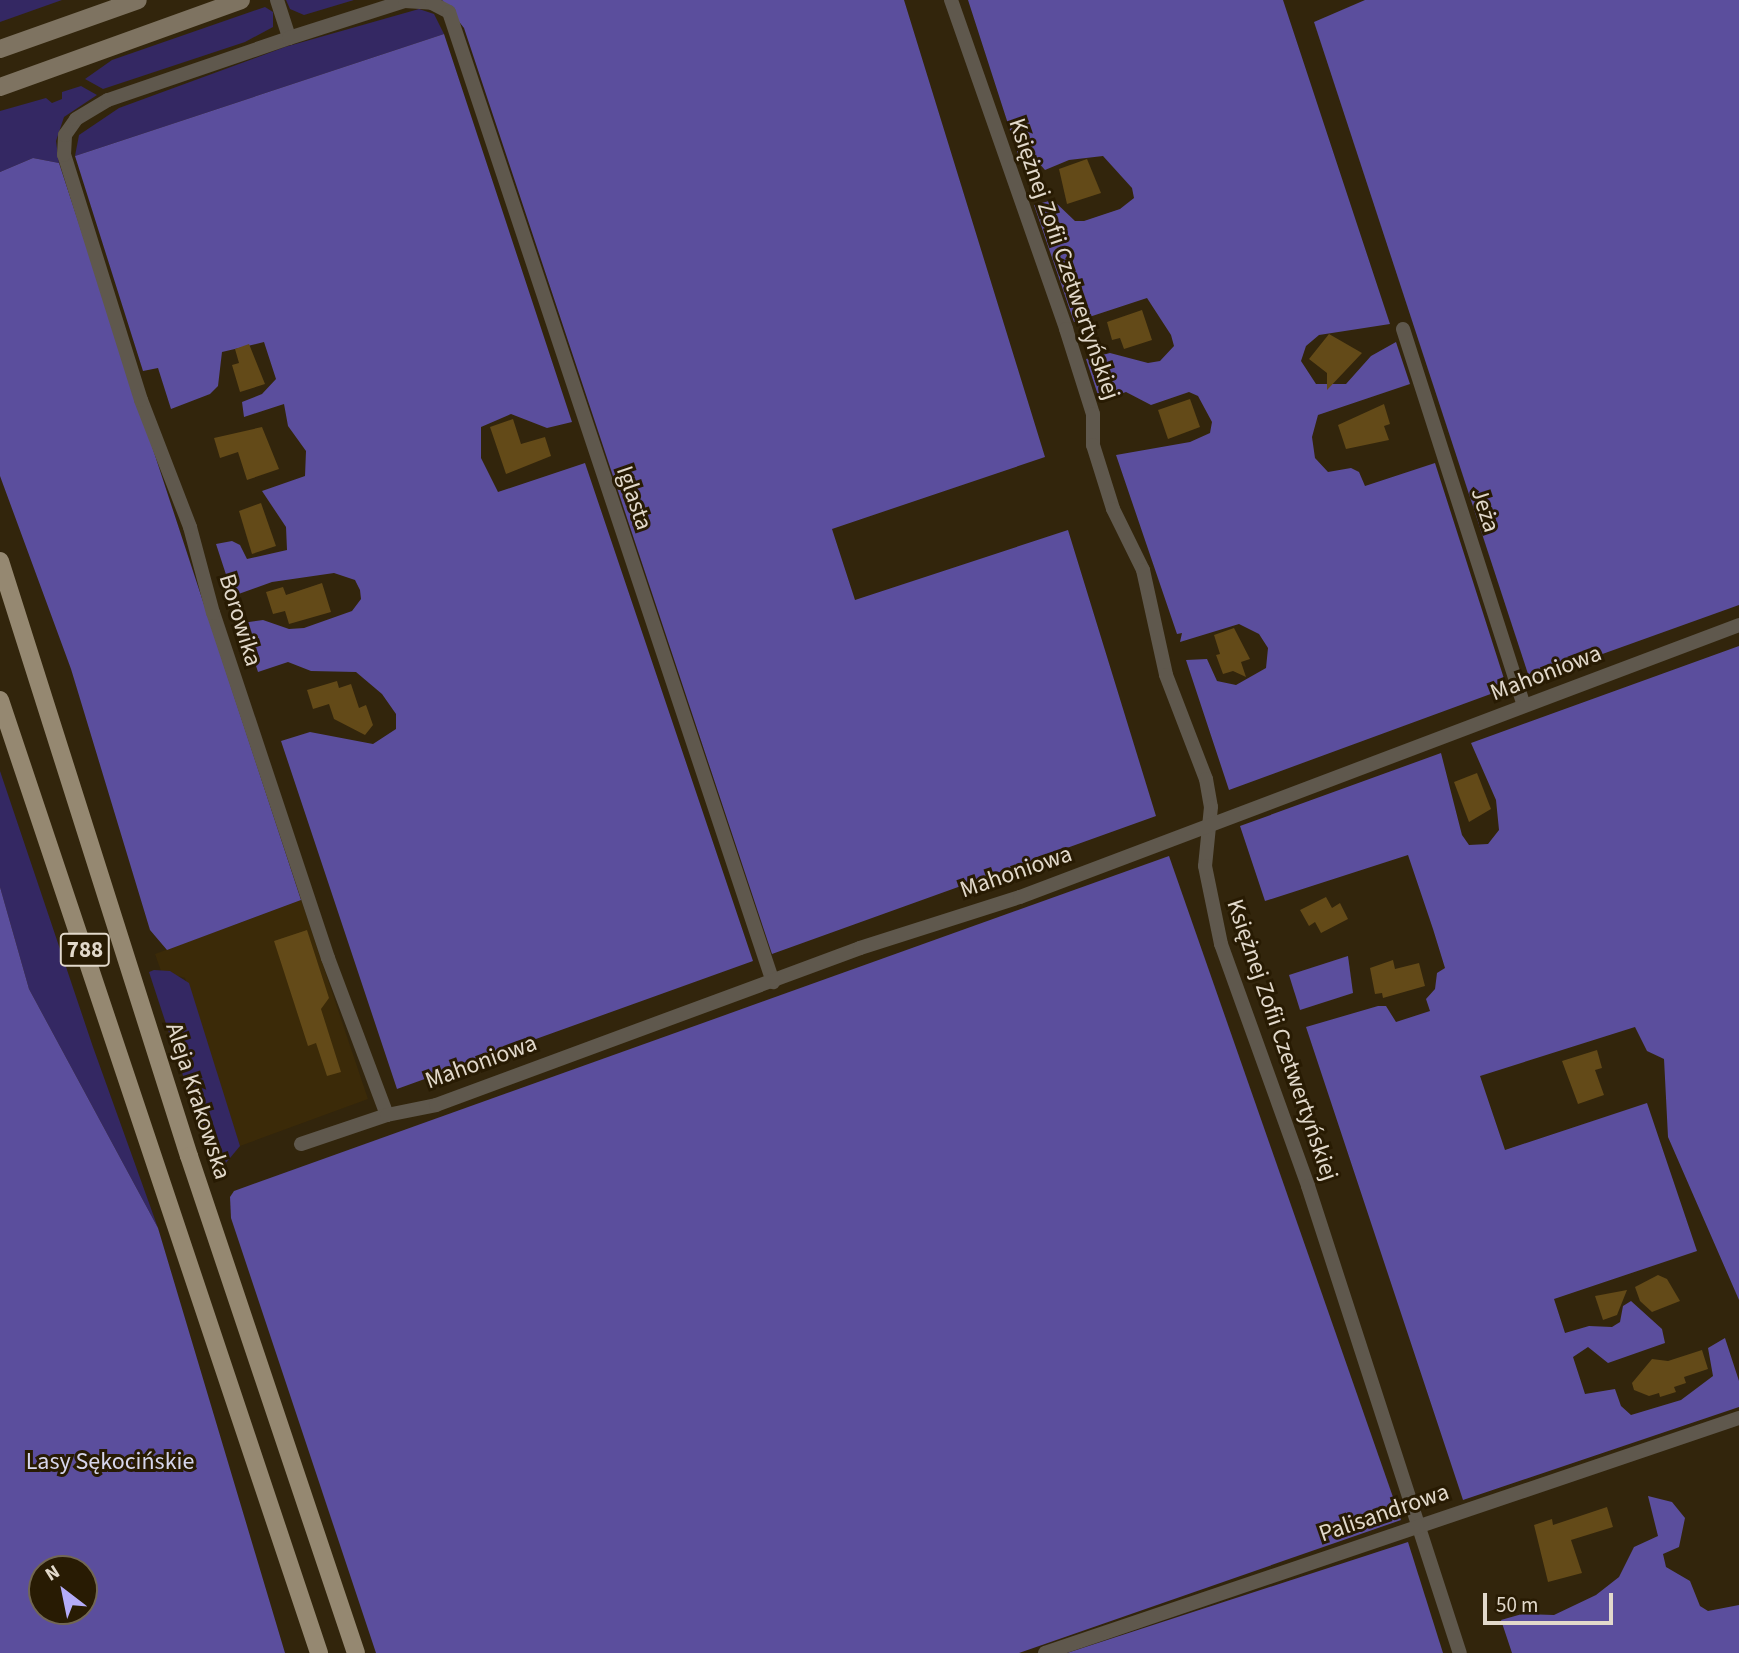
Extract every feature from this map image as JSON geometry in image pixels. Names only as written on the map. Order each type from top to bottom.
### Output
[{"type":"main road","points":[[0,49],[138,0]]},
{"type":"main road","points":[[0,87],[241,0]]},
{"type":"main road","name":"Aleja Krakowska","points":[[0,561],[189,1156],[356,1653]]},
{"type":"main road","name":"788","points":[[0,700],[319,1653]]},
{"type":"street","points":[[277,0],[289,38]]},
{"type":"street","name":"Księżnej Zofii Czetwertyńskiej","points":[[951,0],[1093,414],[1093,445],[1113,509],[1143,570],[1166,675],[1206,779],[1209,826],[1205,866],[1221,944],[1308,1186],[1460,1653]]},
{"type":"street","name":"Iglasta","points":[[289,38],[405,1],[442,6],[455,28],[773,982]]},
{"type":"street","name":"Borowika","points":[[289,38],[107,100],[76,119],[65,135],[68,176],[137,387],[190,527],[212,613],[261,759],[387,1115]]},
{"type":"street","name":"Jeża","points":[[1403,329],[1524,705]]},
{"type":"street","name":"Mahoniowa","points":[[301,1144],[387,1115],[436,1105],[773,982],[860,947],[1020,897],[1739,625]]},
{"type":"street","name":"Palisandrowa","points":[[1045,1653],[1739,1418]]},
{"type":"shaded area","points":[[0,0],[62,0],[0,22]]},
{"type":"shaded area","points":[[286,0],[354,0],[304,15],[290,9]]},
{"type":"shaded area","points":[[265,7],[273,12],[273,27],[245,42],[103,89],[85,79],[112,60]]},
{"type":"shaded area","points":[[419,9],[434,14],[444,34],[75,156],[79,135],[119,108],[285,47]]},
{"type":"shaded area","points":[[81,86],[97,95],[64,117],[56,141],[59,163],[33,158],[0,172],[0,111],[46,98],[52,103],[62,99],[62,92]]},
{"type":"shaded area","points":[[0,771],[93,1047],[158,1228],[29,989],[0,887]]},
{"type":"shaded area","points":[[301,900],[368,1099],[240,1146],[185,978],[161,971],[155,954]]},
{"type":"shaded area","points":[[170,971],[189,983],[240,1146],[225,1164],[210,1158],[149,972]]},
{"type":"green space","points":[[442,0],[904,0],[1045,457],[832,529],[855,600],[1068,530],[1156,816],[772,954],[464,28]]},
{"type":"green space","points":[[968,0],[1283,0],[1390,324],[1319,335],[1306,346],[1301,361],[1316,384],[1346,384],[1371,356],[1396,342],[1410,384],[1318,415],[1312,437],[1315,458],[1328,472],[1351,468],[1359,472],[1365,486],[1435,463],[1507,688],[1229,790],[1186,660],[1207,659],[1217,681],[1236,685],[1266,668],[1268,648],[1259,634],[1239,624],[1180,642],[1182,633],[1177,634],[1116,455],[1190,442],[1210,433],[1212,422],[1198,396],[1189,392],[1151,405],[1126,392],[1100,401],[1086,359],[1110,353],[1148,363],[1160,361],[1174,346],[1171,335],[1147,298],[1074,322],[1034,205],[1053,200],[1075,221],[1084,221],[1120,209],[1134,198],[1132,188],[1103,156],[1069,160],[1045,170],[1038,162],[1022,167]]},
{"type":"green space","points":[[1365,0],[1739,0],[1739,605],[1530,680],[1314,22]]},
{"type":"green space","points":[[444,34],[572,422],[547,428],[511,414],[481,427],[481,458],[498,492],[585,463],[753,961],[397,1089],[281,741],[310,732],[373,744],[396,729],[396,714],[382,694],[356,672],[311,671],[288,662],[258,672],[242,623],[263,620],[289,629],[304,628],[352,611],[361,599],[360,590],[355,580],[334,573],[272,582],[233,596],[216,544],[232,541],[240,545],[247,559],[287,550],[286,527],[262,491],[305,476],[306,451],[288,426],[284,404],[244,417],[242,402],[262,394],[276,379],[264,342],[222,352],[218,386],[210,394],[171,409],[158,368],[143,371],[75,156]]},
{"type":"green space","points":[[33,158],[59,163],[301,900],[167,950],[150,930],[71,669],[0,476],[0,172]]},
{"type":"green space","points":[[1739,646],[1739,1300],[1668,1137],[1664,1059],[1647,1051],[1635,1027],[1480,1076],[1505,1150],[1647,1103],[1697,1251],[1554,1299],[1565,1333],[1589,1326],[1612,1327],[1620,1322],[1623,1306],[1631,1301],[1662,1329],[1665,1343],[1608,1363],[1588,1347],[1573,1357],[1585,1394],[1615,1389],[1621,1406],[1631,1415],[1681,1400],[1713,1376],[1708,1348],[1725,1338],[1739,1381],[1739,1407],[1463,1500],[1306,1027],[1378,1006],[1386,1006],[1396,1022],[1430,1011],[1426,999],[1435,989],[1437,973],[1445,968],[1433,929],[1408,855],[1265,901],[1240,826],[1441,753],[1462,835],[1469,845],[1488,844],[1499,830],[1496,800],[1471,743]]},
{"type":"green space","points":[[1169,856],[1401,1520],[1019,1653],[376,1653],[231,1218],[230,1197],[234,1191]]},
{"type":"green space","name":"Lasy Sękocińskie","points":[[0,887],[29,989],[158,1228],[285,1653],[0,1653]]},
{"type":"green space","points":[[1348,956],[1353,993],[1300,1010],[1289,975]]},
{"type":"green space","points":[[1648,1496],[1672,1502],[1685,1518],[1679,1547],[1663,1554],[1666,1567],[1690,1581],[1700,1606],[1708,1611],[1739,1605],[1739,1653],[1512,1653],[1501,1620],[1522,1614],[1554,1615],[1596,1595],[1619,1577],[1634,1547],[1658,1536]]},
{"type":"green space","points":[[1408,1542],[1443,1653],[1067,1653]]},
{"type":"building","points":[[1087,159],[1101,193],[1067,204],[1059,169]]},
{"type":"building","points":[[1142,310],[1152,340],[1124,349],[1120,338],[1112,340],[1107,322]]},
{"type":"building","points":[[1329,334],[1362,353],[1327,390],[1327,373],[1309,359]]},
{"type":"building","points":[[249,344],[265,384],[240,392],[232,365],[239,363],[235,349]]},
{"type":"building","points":[[1190,399],[1200,427],[1168,439],[1158,410]]},
{"type":"building","points":[[1384,404],[1390,424],[1384,426],[1389,440],[1346,449],[1338,425]]},
{"type":"building","points":[[513,419],[521,444],[545,437],[551,456],[506,474],[490,427]]},
{"type":"building","points":[[262,427],[279,469],[247,480],[238,452],[220,458],[214,438]]},
{"type":"building","points":[[261,503],[276,546],[252,554],[239,511]]},
{"type":"building","points":[[322,583],[331,612],[289,624],[285,611],[273,614],[266,592],[283,587],[286,595]]},
{"type":"building","points":[[1234,628],[1250,659],[1241,662],[1246,677],[1233,671],[1223,674],[1216,655],[1220,654],[1214,635]]},
{"type":"building","points":[[337,681],[339,688],[351,684],[359,708],[366,705],[373,725],[365,735],[334,719],[329,704],[313,709],[307,690]]},
{"type":"building","points":[[1477,773],[1491,809],[1469,822],[1454,782]]},
{"type":"building","points":[[1326,897],[1332,908],[1340,903],[1348,919],[1321,933],[1315,922],[1309,926],[1300,910]]},
{"type":"building","points":[[307,930],[329,998],[321,1009],[341,1072],[327,1076],[316,1043],[308,1046],[274,941]]},
{"type":"building","points":[[1393,960],[1395,969],[1419,963],[1425,986],[1383,998],[1382,993],[1375,994],[1370,968]]},
{"type":"building","points":[[1597,1050],[1602,1068],[1595,1070],[1604,1095],[1578,1104],[1562,1061]]},
{"type":"building","points":[[1658,1275],[1667,1279],[1680,1301],[1652,1312],[1640,1301],[1635,1287]]},
{"type":"building","points":[[1627,1290],[1617,1315],[1603,1320],[1595,1296]]},
{"type":"building","points":[[1702,1350],[1708,1369],[1684,1377],[1686,1383],[1674,1387],[1676,1392],[1660,1397],[1659,1393],[1649,1396],[1634,1390],[1632,1383],[1652,1359],[1668,1361]]},
{"type":"building","points":[[1607,1507],[1613,1527],[1571,1540],[1582,1573],[1548,1582],[1534,1525],[1552,1519],[1553,1525]]}]
